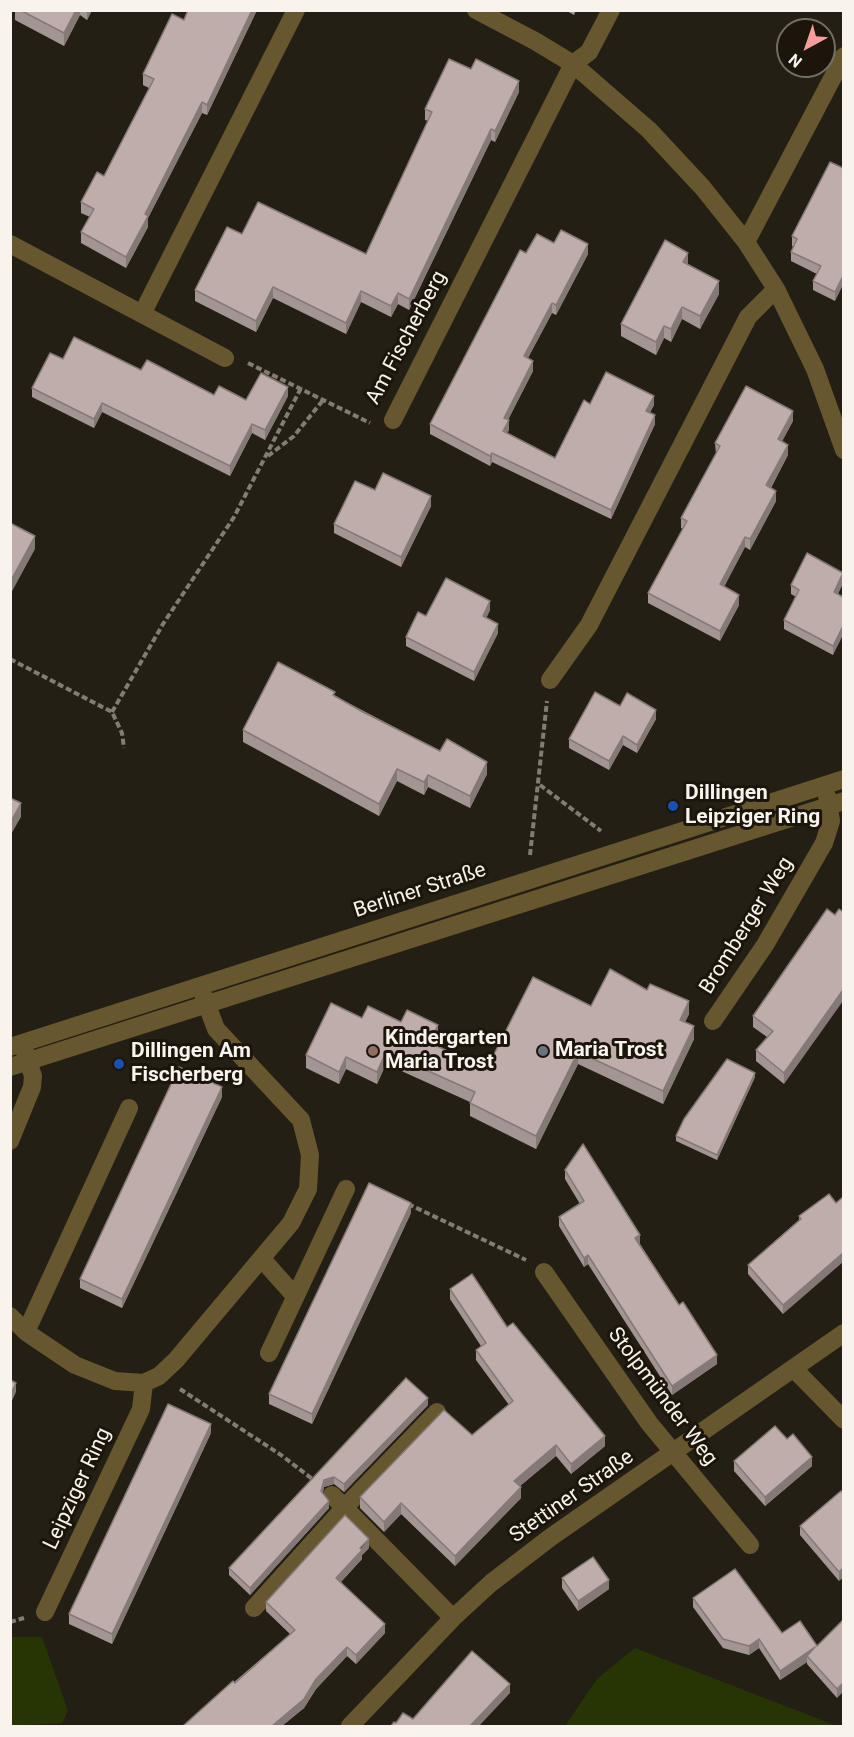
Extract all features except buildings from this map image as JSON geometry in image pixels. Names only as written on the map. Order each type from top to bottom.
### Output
[{"type":"street","points":[[142,314],[296,10]]},
{"type":"street","points":[[476,10],[535,40],[573,64],[649,129],[703,188],[746,242],[776,289],[815,369],[843,450]]},
{"type":"street","name":"Am Fischerberg","points":[[393,420],[573,64],[589,52],[611,10]]},
{"type":"street","points":[[746,242],[843,56]]},
{"type":"street","points":[[10,244],[225,358]]},
{"type":"street","points":[[550,680],[589,625],[748,317],[776,289]]},
{"type":"street","name":"Berliner Straße","points":[[16,1045],[843,779]]},
{"type":"street","name":"Bromberger Weg","points":[[713,1021],[794,899],[824,843],[837,803],[823,786]]},
{"type":"street","name":"Berliner Straße","points":[[10,1067],[837,803]]},
{"type":"street","points":[[10,1316],[26,1332],[75,1365],[115,1381],[151,1379],[176,1360],[291,1223],[308,1189],[310,1155],[301,1120],[216,1029],[200,986]]},
{"type":"street","points":[[10,1141],[15,1121],[32,1087],[33,1076],[29,1062],[16,1045]]},
{"type":"street","points":[[26,1332],[129,1108]]},
{"type":"street","points":[[269,1353],[294,1295],[346,1189]]},
{"type":"street","points":[[262,1259],[294,1295]]},
{"type":"street","name":"Stolpmünder Weg","points":[[544,1272],[673,1453],[750,1545]]},
{"type":"street","name":"Stettiner Straße","points":[[350,1726],[453,1618],[491,1583],[551,1537],[843,1333]]},
{"type":"street","points":[[794,1369],[843,1420]]},
{"type":"street","name":"Leipziger Ring","points":[[45,1612],[141,1409],[151,1379]]},
{"type":"street","points":[[254,1608],[339,1501],[438,1412]]},
{"type":"street","points":[[339,1501],[453,1618]]},
{"type":"path","name":"Am Fischerberg","points":[[225,358],[237,358],[378,427],[393,420]]},
{"type":"path","points":[[112,712],[163,624],[234,517],[301,388]]},
{"type":"path","points":[[265,458],[294,436],[324,399]]},
{"type":"path","points":[[10,659],[112,712],[122,733],[124,748]]},
{"type":"path","points":[[526,881],[540,785],[550,680]]},
{"type":"path","points":[[540,785],[625,849]]},
{"type":"path","points":[[403,1202],[522,1257],[544,1272]]},
{"type":"path","points":[[151,1379],[281,1455],[339,1501]]},
{"type":"green space","points":[[11,1637],[42,1637],[68,1711],[62,1723],[11,1726]]},
{"type":"green space","points":[[635,1648],[837,1726],[565,1726],[597,1679]]},
{"type":"place","name":"Dillingen Leipziger Ring","points":[[673,806]]},
{"type":"place","name":"Kindergarten Maria Trost","points":[[373,1051]]},
{"type":"place","name":"Maria Trost","points":[[543,1051]]},
{"type":"place","name":"Dillingen Am Fischerberg","points":[[119,1064]]}]
